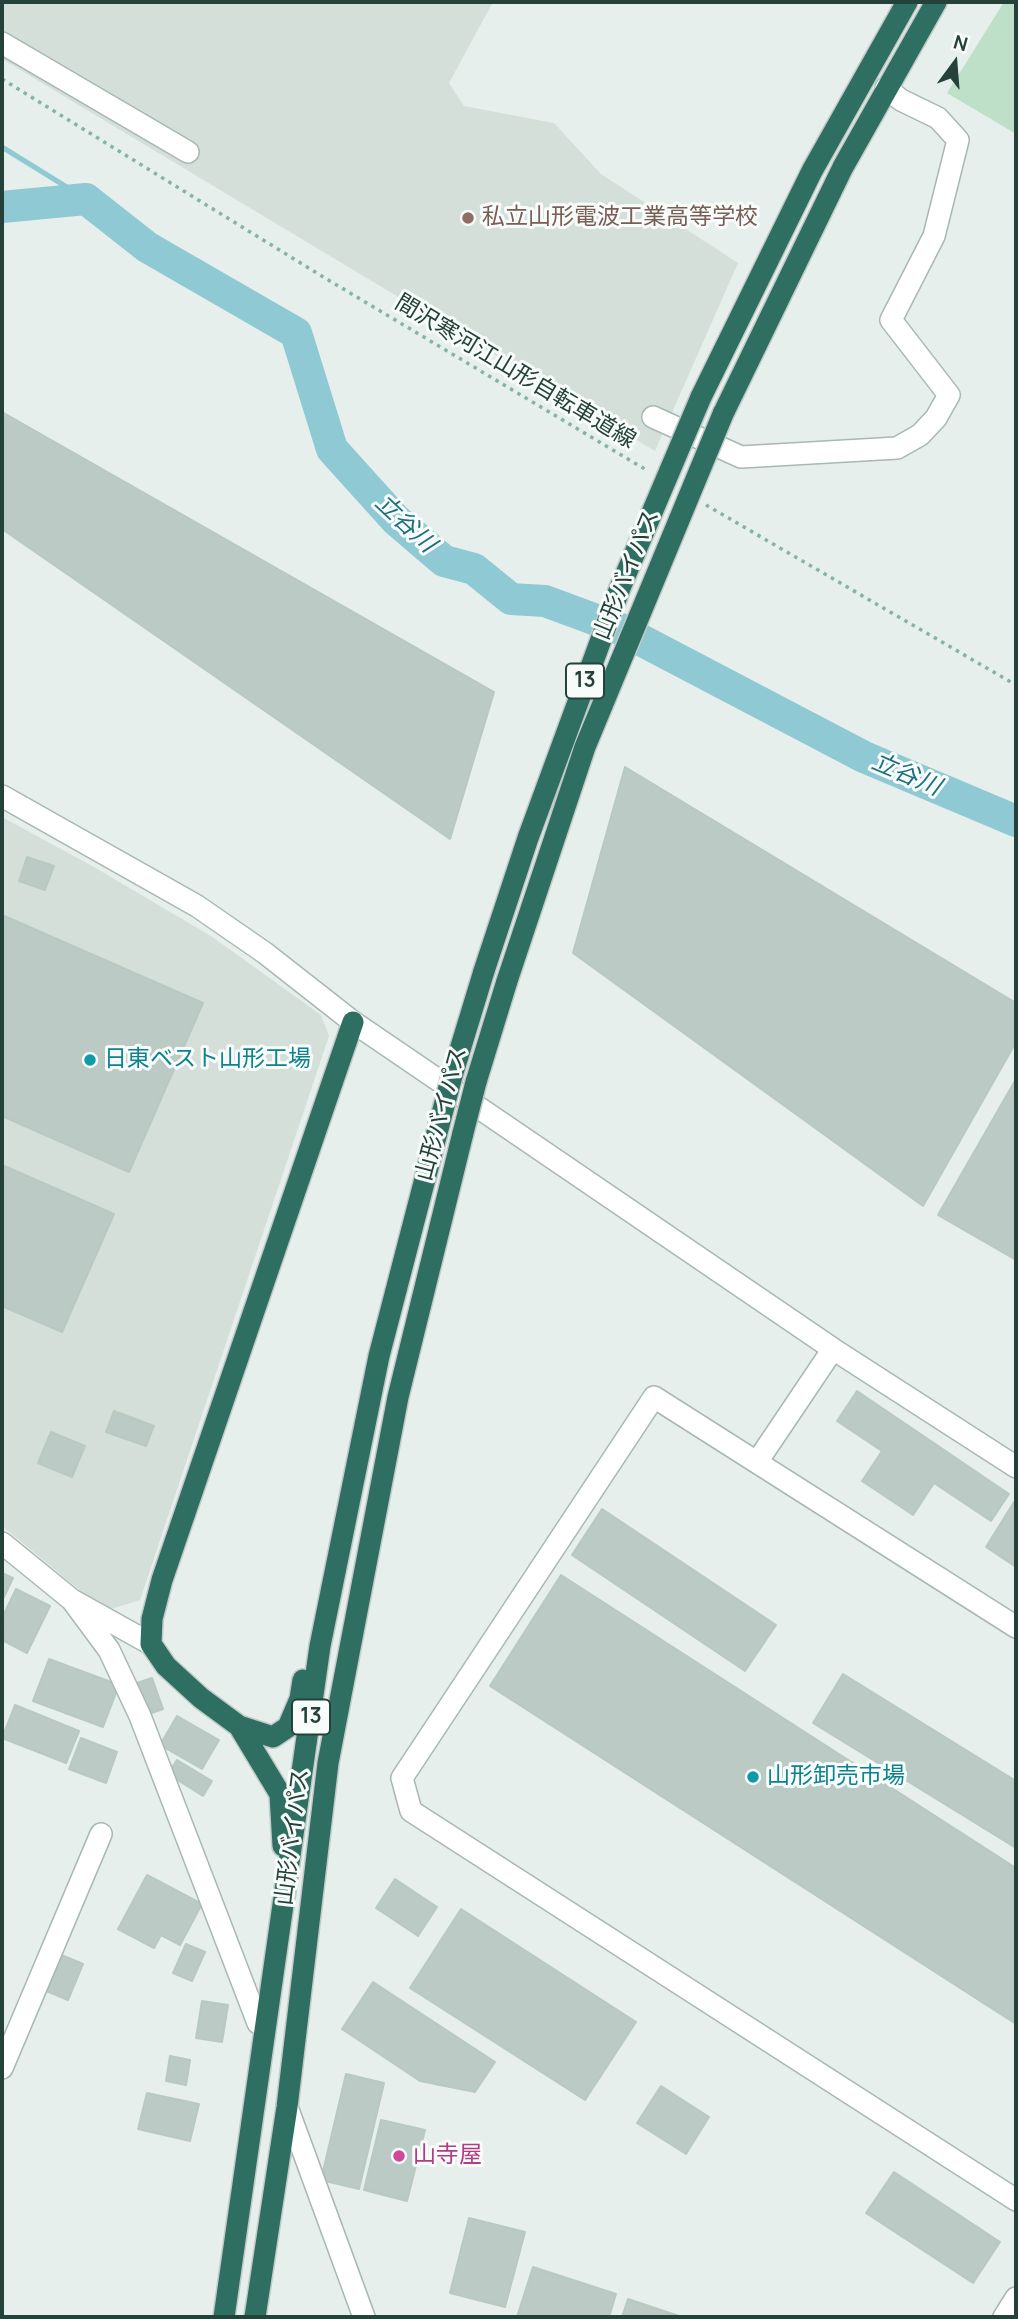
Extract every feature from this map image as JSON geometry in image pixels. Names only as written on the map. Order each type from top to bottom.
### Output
[{"type":"highway","name":"山形バイパス","points":[[225,2317],[320,1646],[379,1356],[452,1076],[532,825],[615,601],[701,397],[811,171],[907,2]]},
{"type":"highway","name":"山形バイパス","points":[[255,2317],[287,2107],[331,1749],[398,1397],[476,1082],[585,747],[723,414],[769,314],[886,88],[936,2]]},
{"type":"highway","points":[[343,1537],[330,1559],[317,1602],[300,1699],[288,1727],[273,1737],[239,1726],[166,1666],[152,1644],[152,1619],[162,1580],[353,1022]]},
{"type":"highway","points":[[239,1726],[279,1794],[283,1818],[283,1844],[258,2023],[257,2096]]},
{"type":"street","points":[[2,43],[188,152]]},
{"type":"street","points":[[653,417],[741,457],[897,448],[920,435],[936,418],[949,395],[891,320],[934,236],[958,140],[939,118],[901,100],[886,88]]},
{"type":"street","points":[[2,796],[197,906],[265,953],[353,1022],[833,1349],[1016,1467]]},
{"type":"street","points":[[757,1462],[833,1349]]},
{"type":"street","points":[[1016,1627],[654,1397],[402,1778],[411,1811],[1016,2200]]},
{"type":"street","points":[[2,1543],[72,1600],[152,1644]]},
{"type":"street","points":[[72,1600],[109,1650],[140,1716],[258,2023]]},
{"type":"street","points":[[2,2068],[101,1833]]},
{"type":"street","points":[[287,2107],[363,2317]]},
{"type":"street","points":[[1004,2317],[1016,2298]]},
{"type":"path","name":"間沢寒河江山形自転車道線","points":[[2,79],[320,275],[654,475]]},
{"type":"path","points":[[700,502],[1016,685]]},
{"type":"shaded area","name":"私立山形電波工業高等学校","points":[[2,2],[493,2],[449,83],[464,106],[554,123],[601,174],[738,263],[655,451],[2,59]]},
{"type":"shaded area","points":[[2,817],[211,936],[321,1015],[329,1036],[140,1600],[105,1611],[2,1526]]},
{"type":"green space","points":[[1004,2],[1016,2],[1016,134],[947,93]]},
{"type":"building","points":[[2,412],[494,692],[450,839],[2,529]]},
{"type":"building","points":[[625,767],[1016,1003],[1016,1042],[923,1206],[573,953]]},
{"type":"building","points":[[27,857],[54,866],[45,890],[19,881]]},
{"type":"building","name":"日東ベスト山形工場","points":[[2,915],[203,1003],[129,1172],[2,1116]]},
{"type":"building","points":[[1016,1079],[1016,1260],[938,1215]]},
{"type":"building","points":[[2,1165],[114,1214],[62,1332],[2,1306]]},
{"type":"building","points":[[857,1391],[1009,1494],[991,1521],[934,1483],[913,1515],[862,1481],[882,1451],[837,1421]]},
{"type":"building","points":[[114,1411],[154,1426],[146,1446],[106,1432]]},
{"type":"building","points":[[51,1432],[85,1446],[72,1477],[38,1463]]},
{"type":"building","points":[[1014,1502],[1016,1503],[1016,1567],[986,1547]]},
{"type":"building","points":[[602,1509],[776,1625],[745,1671],[572,1555]]},
{"type":"building","points":[[2,1573],[13,1578],[2,1601]]},
{"type":"building","name":"山形卸売市場","points":[[561,1575],[1016,1868],[1016,2024],[490,1686]]},
{"type":"building","points":[[16,1589],[50,1606],[27,1653],[2,1640],[2,1618]]},
{"type":"building","points":[[49,1659],[119,1685],[103,1727],[33,1701]]},
{"type":"building","points":[[843,1674],[1016,1781],[1016,1848],[813,1723]]},
{"type":"building","points":[[152,1678],[163,1709],[146,1715],[134,1684]]},
{"type":"building","points":[[15,1705],[79,1731],[66,1763],[2,1738]]},
{"type":"building","points":[[177,1716],[219,1740],[202,1769],[160,1745]]},
{"type":"building","points":[[81,1738],[117,1752],[106,1783],[69,1769]]},
{"type":"building","points":[[177,1760],[212,1781],[203,1796],[168,1774]]},
{"type":"building","points":[[147,1875],[202,1904],[180,1945],[161,1935],[154,1948],[118,1929]]},
{"type":"building","points":[[395,1879],[437,1907],[418,1936],[376,1908]]},
{"type":"building","points":[[461,1909],[636,2022],[585,2100],[410,1988]]},
{"type":"building","points":[[186,1944],[205,1952],[192,1981],[173,1973]]},
{"type":"building","points":[[59,1954],[83,1964],[68,2000],[44,1990]]},
{"type":"building","points":[[373,1982],[495,2062],[475,2092],[420,2081],[342,2029]]},
{"type":"building","points":[[202,2001],[228,2005],[222,2042],[196,2038]]},
{"type":"building","points":[[170,2056],[190,2060],[186,2085],[166,2081]]},
{"type":"building","points":[[346,2074],[384,2083],[359,2189],[321,2180]]},
{"type":"building","points":[[661,2086],[709,2117],[686,2154],[637,2123]]},
{"type":"building","points":[[147,2093],[199,2104],[190,2141],[138,2129]]},
{"type":"building","points":[[381,2120],[425,2130],[407,2201],[364,2190]]},
{"type":"building","points":[[894,2172],[1000,2242],[973,2283],[866,2213]]},
{"type":"building","points":[[469,2218],[525,2232],[505,2307],[450,2293]]},
{"type":"building","points":[[533,2267],[616,2294],[609,2317],[517,2317]]},
{"type":"building","points":[[628,2299],[682,2317],[622,2317]]},
{"type":"waterway","points":[[2,147],[86,199]]},
{"type":"waterway","name":"立谷川","points":[[2,207],[86,199],[147,247],[296,333],[332,449],[396,520],[444,561],[474,569],[511,599],[545,601],[618,628],[864,757],[1016,821]]},
{"type":"place","name":"私立山形電波工業高等学校","points":[[468,218]]},
{"type":"place","name":"日東ベスト山形工場","points":[[90,1060]]},
{"type":"place","name":"山形卸売市場","points":[[753,1777]]},
{"type":"place","name":"山寺屋","points":[[399,2156]]}]
